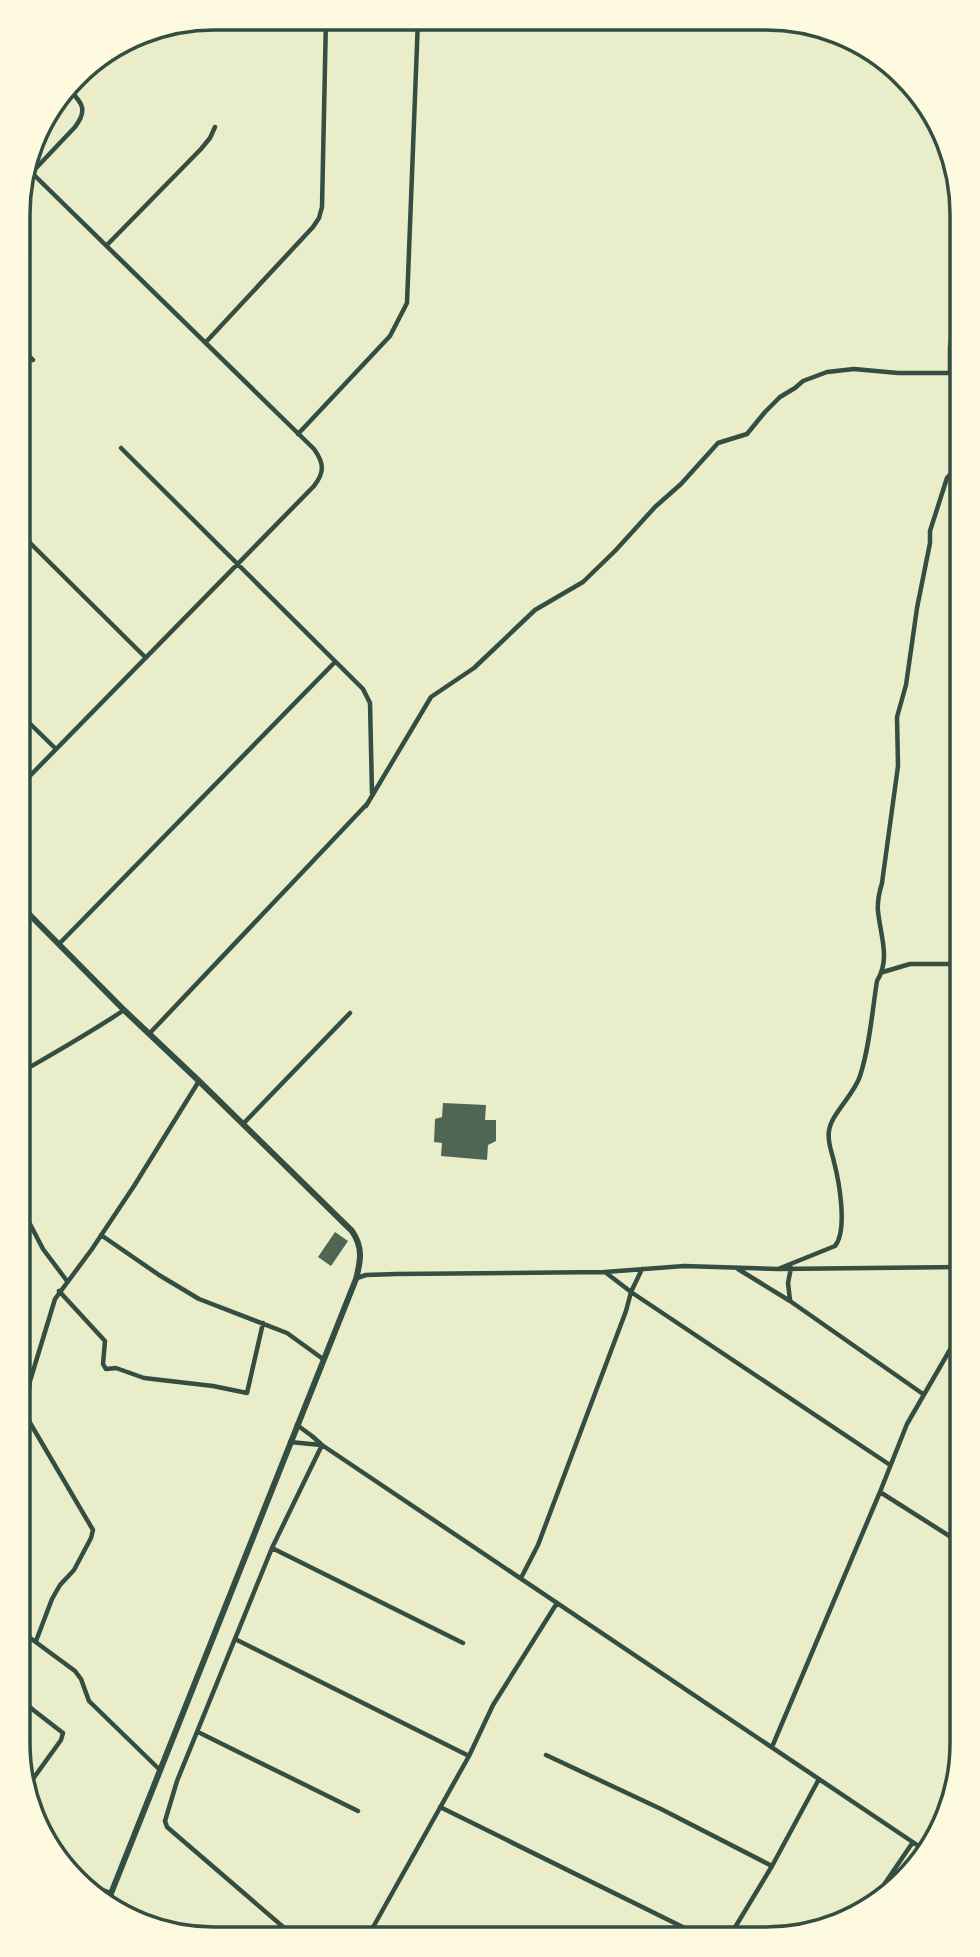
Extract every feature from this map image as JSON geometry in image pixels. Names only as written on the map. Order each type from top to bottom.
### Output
[{"type":"main road","points":[[30,915],[352,1231],[361,1249],[356,1279],[111,1893]]},
{"type":"street","points":[[206,342],[319,218],[322,208],[326,30]]},
{"type":"street","points":[[298,434],[390,336],[407,303],[418,30]]},
{"type":"street","points":[[35,170],[82,116],[83,109],[74,95]]},
{"type":"street","points":[[107,245],[201,149],[215,127]]},
{"type":"street","points":[[30,776],[320,479],[323,471],[320,457],[298,434],[34,175]]},
{"type":"street","points":[[149,1034],[366,806],[432,697],[474,668],[536,610],[583,582],[718,443],[747,434],[780,397],[803,381],[827,372],[854,369],[898,373],[950,372],[950,347]]},
{"type":"street","points":[[30,357],[33,360]]},
{"type":"street","points":[[121,448],[363,689],[370,703],[373,787],[366,806]]},
{"type":"street","points":[[778,1269],[829,1249],[838,1242],[842,1233],[839,1181],[829,1143],[829,1131],[831,1122],[856,1087],[861,1075],[877,981],[883,972],[884,952],[878,897],[898,766],[897,717],[906,685],[930,531],[950,475]]},
{"type":"street","points":[[30,543],[146,658]]},
{"type":"street","points":[[59,944],[335,662]]},
{"type":"street","points":[[30,724],[56,749]]},
{"type":"street","points":[[883,972],[910,964],[950,964]]},
{"type":"street","points":[[30,1066],[93,1031],[124,1010]]},
{"type":"street","points":[[242,1125],[350,1013]]},
{"type":"street","points":[[30,1384],[49,1312],[59,1291],[101,1235],[199,1081]]},
{"type":"street","points":[[30,1224],[43,1249],[67,1281]]},
{"type":"street","points":[[101,1235],[198,1300],[287,1333],[323,1359]]},
{"type":"street","points":[[356,1279],[366,1275],[605,1272],[684,1266],[778,1269],[950,1267]]},
{"type":"street","points":[[521,1578],[538,1545],[642,1268]]},
{"type":"street","points":[[736,1268],[790,1301],[923,1394]]},
{"type":"street","points":[[790,1301],[788,1283],[791,1268]]},
{"type":"street","points":[[605,1272],[890,1465]]},
{"type":"street","points":[[59,1291],[105,1341],[103,1364],[106,1369],[116,1368],[144,1378],[247,1393],[264,1323]]},
{"type":"street","points":[[772,1747],[907,1424],[950,1349]]},
{"type":"street","points":[[30,1422],[93,1530],[75,1570],[60,1585],[52,1599],[36,1641]]},
{"type":"street","points":[[297,1425],[322,1445],[919,1845]]},
{"type":"street","points":[[290,1442],[322,1445]]},
{"type":"street","points":[[283,1927],[167,1827],[165,1821],[177,1780],[272,1548],[322,1445]]},
{"type":"street","points":[[880,1492],[950,1536]]},
{"type":"street","points":[[272,1548],[463,1643]]},
{"type":"street","points":[[373,1927],[469,1756],[493,1705],[557,1603]]},
{"type":"street","points":[[30,1637],[75,1671],[89,1701],[160,1770]]},
{"type":"street","points":[[235,1639],[469,1756]]},
{"type":"street","points":[[30,1707],[63,1732],[61,1740],[33,1778]]},
{"type":"street","points":[[198,1732],[358,1811]]},
{"type":"street","points":[[546,1755],[661,1809],[772,1866]]},
{"type":"street","points":[[735,1927],[819,1779]]},
{"type":"street","points":[[440,1807],[683,1927]]},
{"type":"street","points":[[886,1882],[913,1842]]},
{"type":"street","points":[[104,1891],[111,1893]]},
{"type":"building","points":[[443,1103],[486,1105],[485,1120],[496,1120],[496,1141],[488,1145],[487,1160],[441,1156],[442,1143],[434,1142],[435,1119],[442,1117]]},
{"type":"building","points":[[335,1232],[348,1241],[331,1266],[318,1257]]}]
